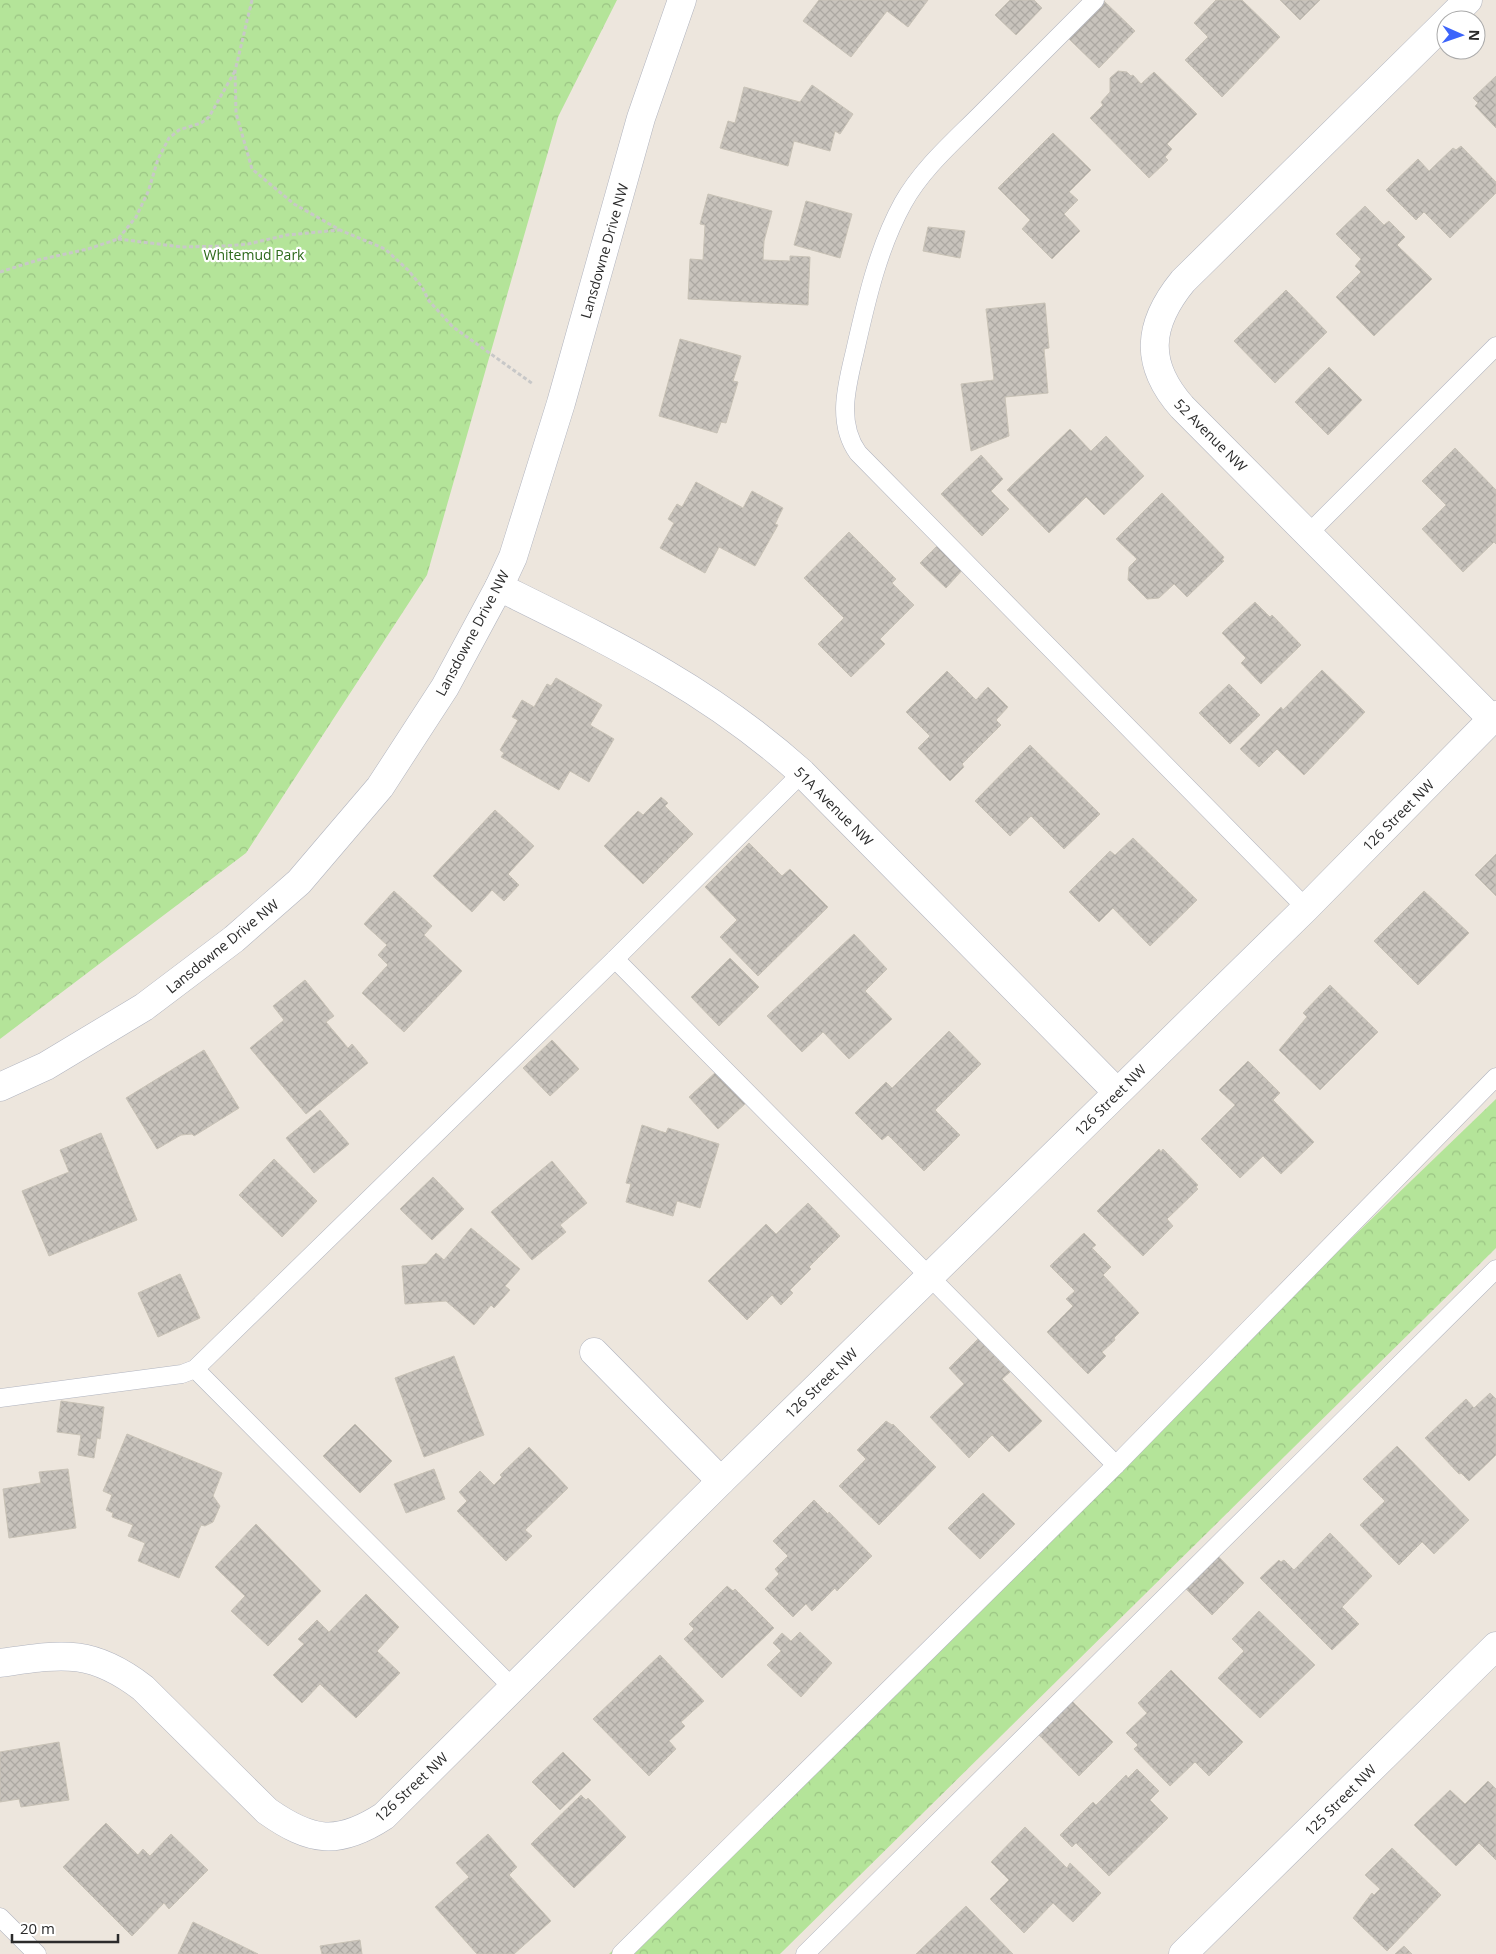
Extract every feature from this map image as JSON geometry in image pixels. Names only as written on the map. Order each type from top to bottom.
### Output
[{"type":"street","name":"Lansdowne Drive NW","points":[[0,1087],[46,1066],[144,1008],[234,939],[299,882],[380,787],[445,687],[499,587],[524,522],[642,118],[682,0]]},
{"type":"street","name":"52 Avenue NW","points":[[1458,10],[1468,0]]},
{"type":"street","name":"52 Avenue NW","points":[[1436,32],[1183,281],[1166,304],[1156,328],[1157,360],[1161,379],[1171,395],[1494,717]]},
{"type":"street","name":"51A Avenue NW","points":[[499,587],[631,653],[697,692],[770,744],[802,772],[1118,1092]]},
{"type":"street","name":"126 Street NW","points":[[0,1663],[48,1656],[70,1656],[91,1659],[124,1673],[144,1688],[267,1811],[295,1829],[330,1838],[348,1835],[365,1829],[384,1816],[721,1481],[1306,908],[1494,717]]},
{"type":"street","points":[[594,1352],[721,1481]]},
{"type":"street","name":"125 Street NW","points":[[1183,1954],[1496,1646]]},
{"type":"lane","points":[[1095,0],[924,170],[902,205],[880,257],[864,308],[846,388],[846,427],[851,443],[858,453],[1306,908]]},
{"type":"lane","points":[[1309,533],[1496,346]]},
{"type":"lane","points":[[0,1398],[182,1374],[195,1369],[615,959],[802,772]]},
{"type":"lane","points":[[615,959],[929,1278],[1116,1464]]},
{"type":"lane","points":[[621,1954],[1116,1464],[1496,1077]]},
{"type":"lane","points":[[804,1954],[1496,1269]]},
{"type":"lane","points":[[195,1369],[513,1688]]},
{"type":"lane","points":[[0,1917],[37,1954]]},
{"type":"path","points":[[252,0],[236,71],[236,113],[252,169],[294,204],[340,230],[385,249],[408,270],[422,287],[429,302],[453,327],[560,403]]},
{"type":"path","points":[[118,239],[136,217],[148,192],[158,159],[169,138],[179,130],[201,123],[209,117],[236,71]]},
{"type":"path","points":[[0,272],[38,260],[88,249],[118,239],[182,247],[226,246],[248,244],[286,235],[340,230]]},
{"type":"green space","name":"Whitemud Park","points":[[0,0],[617,0],[558,117],[427,575],[246,853],[0,1039]]},
{"type":"green space","points":[[1496,1099],[1496,1248],[780,1954],[609,1954]]},
{"type":"building","points":[[819,0],[928,0],[908,27],[887,11],[851,57],[803,21]]},
{"type":"building","points":[[1010,0],[1034,0],[1042,8],[1016,35],[995,15]]},
{"type":"building","points":[[1216,0],[1242,0],[1280,37],[1222,97],[1185,60],[1208,37],[1194,23]]},
{"type":"building","points":[[1280,0],[1320,0],[1300,20]]},
{"type":"building","points":[[1104,1],[1135,31],[1099,68],[1068,38]]},
{"type":"building","points":[[1118,71],[1133,75],[1141,84],[1154,72],[1197,114],[1167,144],[1172,149],[1165,157],[1168,160],[1149,178],[1090,118],[1103,105],[1101,102],[1110,92],[1110,78]]},
{"type":"building","points":[[1496,76],[1496,128],[1475,106],[1478,103],[1473,98]]},
{"type":"building","points":[[812,85],[853,114],[840,134],[835,131],[830,151],[794,141],[788,166],[720,148],[728,121],[735,123],[744,87],[800,102]]},
{"type":"building","points":[[1053,133],[1091,170],[1069,192],[1078,200],[1064,214],[1080,231],[1052,259],[1022,229],[1030,220],[998,188]]},
{"type":"building","points":[[1461,146],[1496,182],[1496,193],[1450,238],[1424,212],[1416,220],[1386,190],[1418,159],[1429,171],[1453,148],[1456,150]]},
{"type":"building","points":[[708,194],[772,211],[764,241],[763,260],[790,261],[790,256],[810,257],[808,305],[688,299],[690,259],[703,260],[705,225],[700,224]]},
{"type":"building","points":[[806,201],[852,214],[840,258],[794,245]]},
{"type":"building","points":[[1365,206],[1384,225],[1389,221],[1405,237],[1397,245],[1432,279],[1374,336],[1336,297],[1361,272],[1355,266],[1361,259],[1336,234]]},
{"type":"building","points":[[928,227],[965,231],[960,258],[923,251]]},
{"type":"building","points":[[1286,290],[1327,332],[1275,383],[1234,341]]},
{"type":"building","points":[[1045,303],[1049,348],[1044,349],[1048,393],[1005,397],[1009,436],[971,451],[961,384],[994,380],[986,309]]},
{"type":"building","points":[[680,339],[741,356],[733,381],[738,382],[726,423],[721,422],[717,433],[659,416]]},
{"type":"building","points":[[1329,367],[1362,400],[1328,435],[1295,402]]},
{"type":"building","points":[[1070,429],[1091,451],[1106,436],[1144,476],[1104,515],[1086,497],[1049,533],[1007,490]]},
{"type":"building","points":[[1455,448],[1496,490],[1496,544],[1494,542],[1463,572],[1422,529],[1446,505],[1422,481]]},
{"type":"building","points":[[981,455],[1003,479],[991,491],[1009,509],[982,536],[941,494]]},
{"type":"building","points":[[696,482],[743,508],[752,491],[783,508],[775,524],[778,525],[755,566],[719,547],[705,573],[660,548],[674,523],[668,519],[677,504],[682,507]]},
{"type":"building","points":[[1162,493],[1224,557],[1222,560],[1224,561],[1187,597],[1174,584],[1159,598],[1147,599],[1128,580],[1129,567],[1137,559],[1116,539]]},
{"type":"building","points":[[849,532],[896,579],[892,583],[914,605],[880,639],[885,644],[851,677],[818,644],[844,618],[804,578]]},
{"type":"building","points":[[940,543],[965,567],[946,588],[920,563]]},
{"type":"building","points":[[1255,602],[1270,617],[1272,615],[1301,645],[1261,684],[1241,663],[1246,658],[1222,633]]},
{"type":"building","points":[[1322,670],[1365,712],[1304,775],[1277,749],[1259,767],[1240,749],[1281,707],[1283,710]]},
{"type":"building","points":[[947,671],[976,700],[988,687],[1008,707],[996,720],[1001,725],[962,764],[964,767],[950,781],[918,748],[930,736],[906,712]]},
{"type":"building","points":[[556,678],[602,705],[590,725],[614,739],[589,782],[570,771],[559,790],[501,757],[504,753],[500,750],[518,720],[512,717],[522,700],[534,707],[547,684],[551,686]]},
{"type":"building","points":[[1229,684],[1260,715],[1230,744],[1199,713]]},
{"type":"building","points":[[1030,745],[1100,814],[1064,849],[1031,816],[1010,836],[975,801]]},
{"type":"building","points":[[661,797],[668,803],[665,806],[693,834],[643,884],[604,846],[638,811],[643,815]]},
{"type":"building","points":[[495,810],[534,846],[508,874],[519,885],[504,901],[492,890],[472,912],[433,876]]},
{"type":"building","points":[[1133,838],[1197,900],[1150,946],[1113,908],[1099,922],[1069,892],[1110,851],[1115,855]]},
{"type":"building","points":[[749,843],[782,876],[790,869],[828,907],[758,976],[720,937],[737,920],[705,887]]},
{"type":"building","points":[[1496,854],[1496,896],[1475,875]]},
{"type":"building","points":[[394,891],[432,926],[424,935],[462,971],[404,1032],[362,993],[388,965],[378,955],[387,945],[364,924]]},
{"type":"building","points":[[1424,891],[1469,933],[1418,985],[1374,941]]},
{"type":"building","points":[[854,934],[887,969],[865,991],[892,1019],[849,1059],[823,1032],[802,1052],[767,1016]]},
{"type":"building","points":[[730,958],[759,987],[719,1026],[691,997]]},
{"type":"building","points":[[305,980],[334,1016],[326,1022],[348,1048],[352,1044],[368,1063],[306,1114],[250,1048],[284,1020],[273,1006]]},
{"type":"building","points":[[1330,985],[1378,1032],[1320,1090],[1279,1050],[1307,1017],[1303,1013]]},
{"type":"building","points":[[949,1031],[981,1064],[935,1110],[960,1135],[924,1171],[888,1135],[882,1140],[855,1113],[886,1082],[892,1088]]},
{"type":"building","points":[[552,1040],[579,1069],[550,1096],[523,1068]]},
{"type":"building","points":[[204,1050],[239,1108],[194,1136],[192,1134],[181,1135],[157,1149],[126,1098]]},
{"type":"building","points":[[1248,1061],[1280,1093],[1273,1100],[1314,1142],[1281,1174],[1263,1156],[1240,1178],[1201,1139],[1235,1105],[1219,1090]]},
{"type":"building","points":[[717,1071],[747,1102],[718,1129],[689,1097]]},
{"type":"building","points":[[320,1110],[349,1144],[314,1173],[286,1138]]},
{"type":"building","points":[[642,1125],[666,1133],[668,1128],[719,1144],[700,1208],[677,1201],[673,1216],[626,1202],[631,1184],[626,1183]]},
{"type":"building","points":[[101,1133],[137,1220],[49,1256],[22,1191],[69,1172],[60,1150]]},
{"type":"building","points":[[1159,1149],[1161,1152],[1163,1149],[1198,1185],[1196,1187],[1198,1189],[1167,1219],[1173,1226],[1143,1256],[1097,1211]]},
{"type":"building","points":[[274,1159],[317,1201],[282,1237],[239,1195]]},
{"type":"building","points":[[552,1161],[587,1203],[560,1225],[566,1232],[532,1260],[491,1212]]},
{"type":"building","points":[[433,1177],[464,1209],[432,1240],[400,1209]]},
{"type":"building","points":[[808,1203],[840,1236],[809,1267],[811,1269],[790,1290],[793,1293],[781,1305],[772,1295],[747,1320],[708,1281],[766,1224],[776,1234]]},
{"type":"building","points":[[471,1228],[520,1269],[505,1286],[510,1290],[494,1308],[491,1305],[474,1325],[446,1301],[405,1304],[402,1266],[426,1264],[436,1253],[444,1260]]},
{"type":"building","points":[[1084,1233],[1096,1245],[1092,1248],[1111,1267],[1103,1275],[1139,1313],[1102,1352],[1106,1356],[1088,1374],[1047,1332],[1073,1306],[1066,1299],[1075,1291],[1050,1266]]},
{"type":"building","points":[[180,1274],[200,1318],[158,1337],[138,1293]]},
{"type":"building","points":[[978,1339],[1010,1372],[1002,1379],[1042,1421],[1009,1452],[992,1435],[969,1458],[930,1417],[964,1384],[949,1368]]},
{"type":"building","points":[[454,1356],[484,1435],[424,1457],[395,1378]]},
{"type":"building","points":[[1490,1393],[1496,1399],[1496,1455],[1469,1481],[1461,1473],[1459,1474],[1425,1438],[1466,1399],[1474,1408]]},
{"type":"building","points":[[61,1401],[104,1407],[100,1439],[97,1438],[94,1458],[78,1455],[81,1435],[57,1432]]},
{"type":"building","points":[[886,1421],[893,1424],[936,1467],[879,1525],[839,1486],[866,1459],[857,1450]]},
{"type":"building","points":[[355,1424],[392,1461],[360,1493],[323,1456]]},
{"type":"building","points":[[127,1434],[222,1473],[213,1496],[220,1506],[213,1522],[205,1526],[201,1525],[179,1578],[138,1561],[145,1543],[128,1536],[133,1525],[112,1517],[113,1513],[106,1510],[112,1495],[103,1491]]},
{"type":"building","points":[[1397,1446],[1469,1520],[1434,1554],[1422,1542],[1399,1565],[1360,1525],[1385,1501],[1363,1479]]},
{"type":"building","points":[[529,1447],[568,1488],[525,1530],[532,1536],[506,1561],[457,1511],[467,1501],[459,1492],[480,1471],[494,1485],[502,1477],[500,1475]]},
{"type":"building","points":[[68,1469],[76,1528],[9,1538],[3,1489],[41,1483],[39,1472]]},
{"type":"building","points":[[434,1469],[445,1499],[406,1513],[394,1484]]},
{"type":"building","points":[[983,1493],[1015,1524],[980,1559],[948,1528]]},
{"type":"building","points":[[814,1500],[828,1514],[829,1512],[872,1556],[837,1591],[835,1588],[812,1611],[806,1604],[793,1617],[765,1589],[779,1574],[775,1569],[788,1556],[773,1541]]},
{"type":"building","points":[[256,1524],[321,1591],[268,1646],[231,1611],[245,1596],[215,1567]]},
{"type":"building","points":[[1330,1533],[1372,1576],[1342,1607],[1359,1624],[1332,1650],[1260,1578],[1279,1560],[1281,1562],[1284,1560],[1294,1570]]},
{"type":"building","points":[[1213,1551],[1244,1583],[1212,1615],[1180,1583]]},
{"type":"building","points":[[727,1586],[733,1591],[735,1589],[774,1628],[722,1678],[684,1639],[694,1629],[689,1624]]},
{"type":"building","points":[[366,1594],[399,1627],[377,1651],[400,1673],[356,1718],[320,1684],[302,1703],[273,1675],[304,1644],[298,1639],[317,1620],[329,1632]]},
{"type":"building","points":[[1259,1611],[1315,1665],[1260,1718],[1218,1678],[1244,1651],[1232,1639]]},
{"type":"building","points":[[800,1632],[832,1663],[801,1697],[767,1665],[781,1651],[773,1643],[782,1633],[791,1641]]},
{"type":"building","points":[[660,1655],[704,1701],[681,1722],[685,1726],[669,1741],[676,1749],[649,1776],[593,1719]]},
{"type":"building","points":[[1171,1670],[1243,1742],[1209,1776],[1195,1762],[1170,1786],[1134,1749],[1138,1745],[1126,1733],[1147,1713],[1138,1703]]},
{"type":"building","points":[[1072,1701],[1113,1742],[1079,1776],[1038,1734]]},
{"type":"building","points":[[59,1742],[69,1800],[21,1807],[19,1799],[0,1802],[0,1752]]},
{"type":"building","points":[[563,1752],[591,1780],[560,1810],[532,1782]]},
{"type":"building","points":[[1137,1769],[1159,1791],[1150,1800],[1168,1818],[1109,1876],[1076,1843],[1072,1847],[1060,1835],[1093,1802],[1096,1805],[1126,1775],[1128,1778]]},
{"type":"building","points":[[1488,1781],[1496,1789],[1496,1860],[1479,1843],[1456,1866],[1414,1825],[1450,1790],[1465,1804]]},
{"type":"building","points":[[581,1795],[586,1800],[588,1798],[626,1837],[574,1888],[531,1844]]},
{"type":"building","points":[[106,1823],[138,1855],[143,1849],[150,1856],[171,1834],[208,1870],[169,1909],[164,1903],[132,1936],[63,1867]]},
{"type":"building","points":[[1025,1827],[1067,1868],[1070,1863],[1101,1893],[1073,1922],[1053,1903],[1024,1933],[990,1899],[1009,1880],[991,1862]]},
{"type":"building","points":[[488,1834],[517,1867],[509,1875],[551,1921],[514,1954],[477,1954],[435,1907],[469,1877],[456,1863]]},
{"type":"building","points":[[1392,1848],[1441,1895],[1387,1951],[1353,1918],[1372,1893],[1374,1895],[1380,1889],[1365,1875]]},
{"type":"building","points":[[966,1906],[1013,1954],[916,1954]]},
{"type":"building","points":[[193,1922],[258,1954],[178,1954]]},
{"type":"building","points":[[360,1940],[362,1954],[322,1954],[320,1946]]},
{"type":"building","points":[[1404,1946],[1412,1954],[1395,1954]]}]
